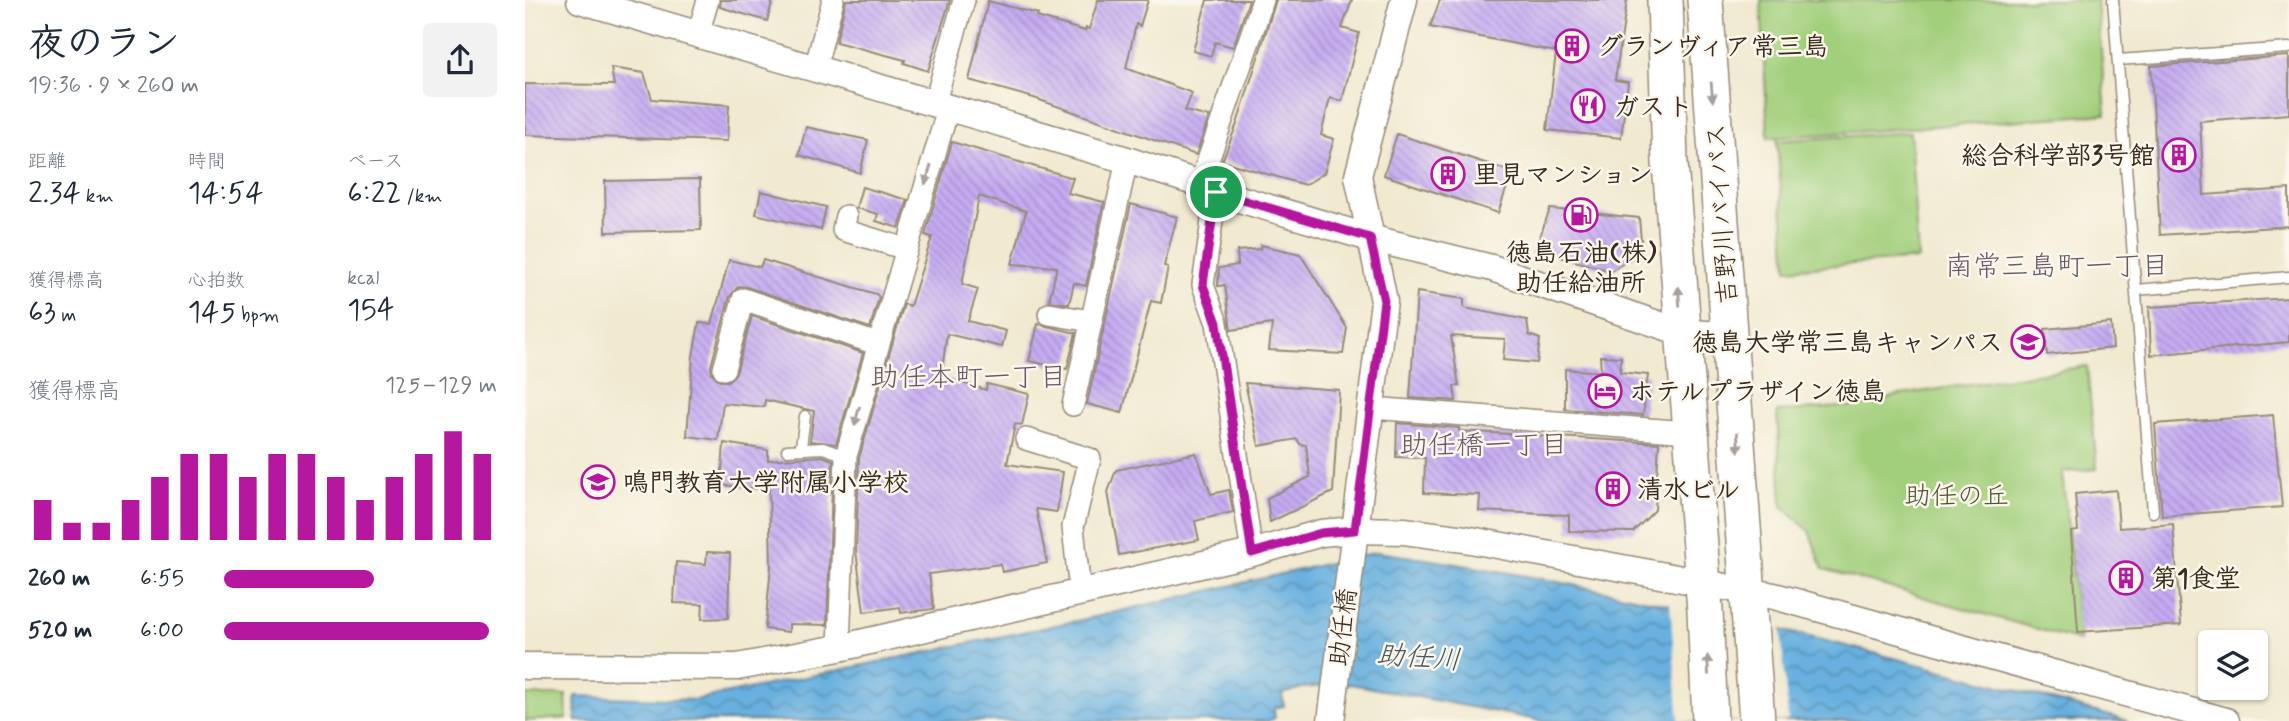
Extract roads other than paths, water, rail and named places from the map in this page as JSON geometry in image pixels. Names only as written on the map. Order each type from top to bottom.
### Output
[{"type":"highway","name":"吉野川バイパス","points":[[1665,0],[1681,332],[1704,597],[1710,721]]},
{"type":"highway","name":"吉野川バイパス","points":[[1705,0],[1757,721]]},
{"type":"street","points":[[580,0],[1127,160],[1370,238],[1492,268],[1681,332],[1731,336]]},
{"type":"street","points":[[698,34],[708,0]]},
{"type":"street","points":[[815,69],[833,0]]},
{"type":"street","points":[[839,648],[846,456],[906,249],[964,0]]},
{"type":"street","points":[[1252,553],[1217,323],[1203,285],[1208,188],[1263,0]]},
{"type":"street","name":"助任橋","points":[[1332,711],[1384,301],[1358,176],[1404,0]]},
{"type":"street","points":[[1073,405],[1127,160]]},
{"type":"street","points":[[846,216],[843,230],[906,249]]},
{"type":"street","points":[[724,369],[743,299],[877,344]]},
{"type":"street","points":[[1049,314],[1091,321]]},
{"type":"street","points":[[1371,408],[1689,432]]},
{"type":"street","points":[[1026,439],[1090,459],[1073,527],[1080,592]]},
{"type":"street","points":[[525,666],[737,667],[839,648],[1252,553],[1321,533],[1353,541],[1404,531],[1465,539],[1704,597],[1750,605],[2226,721]]},
{"type":"lane","points":[[2113,0],[2153,512]]},
{"type":"lane","points":[[2118,60],[2289,48]]},
{"type":"lane","points":[[2136,290],[2289,277]]},
{"type":"lane","points":[[801,447],[804,416]]},
{"type":"lane","points":[[787,450],[801,447],[823,448],[846,456]]},
{"type":"water","name":"助任川","points":[[1377,552],[1567,583],[1755,624],[1942,670],[2128,721],[1543,721],[1351,684],[1302,688],[1282,694],[1284,706],[1274,708],[1275,718],[1267,721],[576,721],[575,696],[695,700],[1090,618]]},
{"type":"place","name":"グランヴィア常三島","points":[[1572,46]]},
{"type":"place","name":"ガスト","points":[[1588,106]]},
{"type":"place","name":"総合科学部3号館","points":[[2179,155]]},
{"type":"place","name":"里見マンション","points":[[1448,174]]},
{"type":"place","name":"徳島石油(株) 助任給油所","points":[[1581,215]]},
{"type":"place","name":"徳島大学常三島キャンパス","points":[[2028,342]]},
{"type":"place","name":"ホテルプラザイン徳島","points":[[1605,391]]},
{"type":"place","name":"鳴門教育大学附属小学校","points":[[598,482]]},
{"type":"place","name":"清水ビル","points":[[1613,489]]},
{"type":"place","name":"第1食堂","points":[[2126,578]]},
{"type":"district","name":"南常三島町一丁目","points":[[2057,265]]},
{"type":"district","name":"助任本町一丁目","points":[[969,376]]},
{"type":"district","name":"助任橋一丁目","points":[[1484,444]]},
{"type":"park label","name":"助任の丘","points":[[1957,495]]}]
